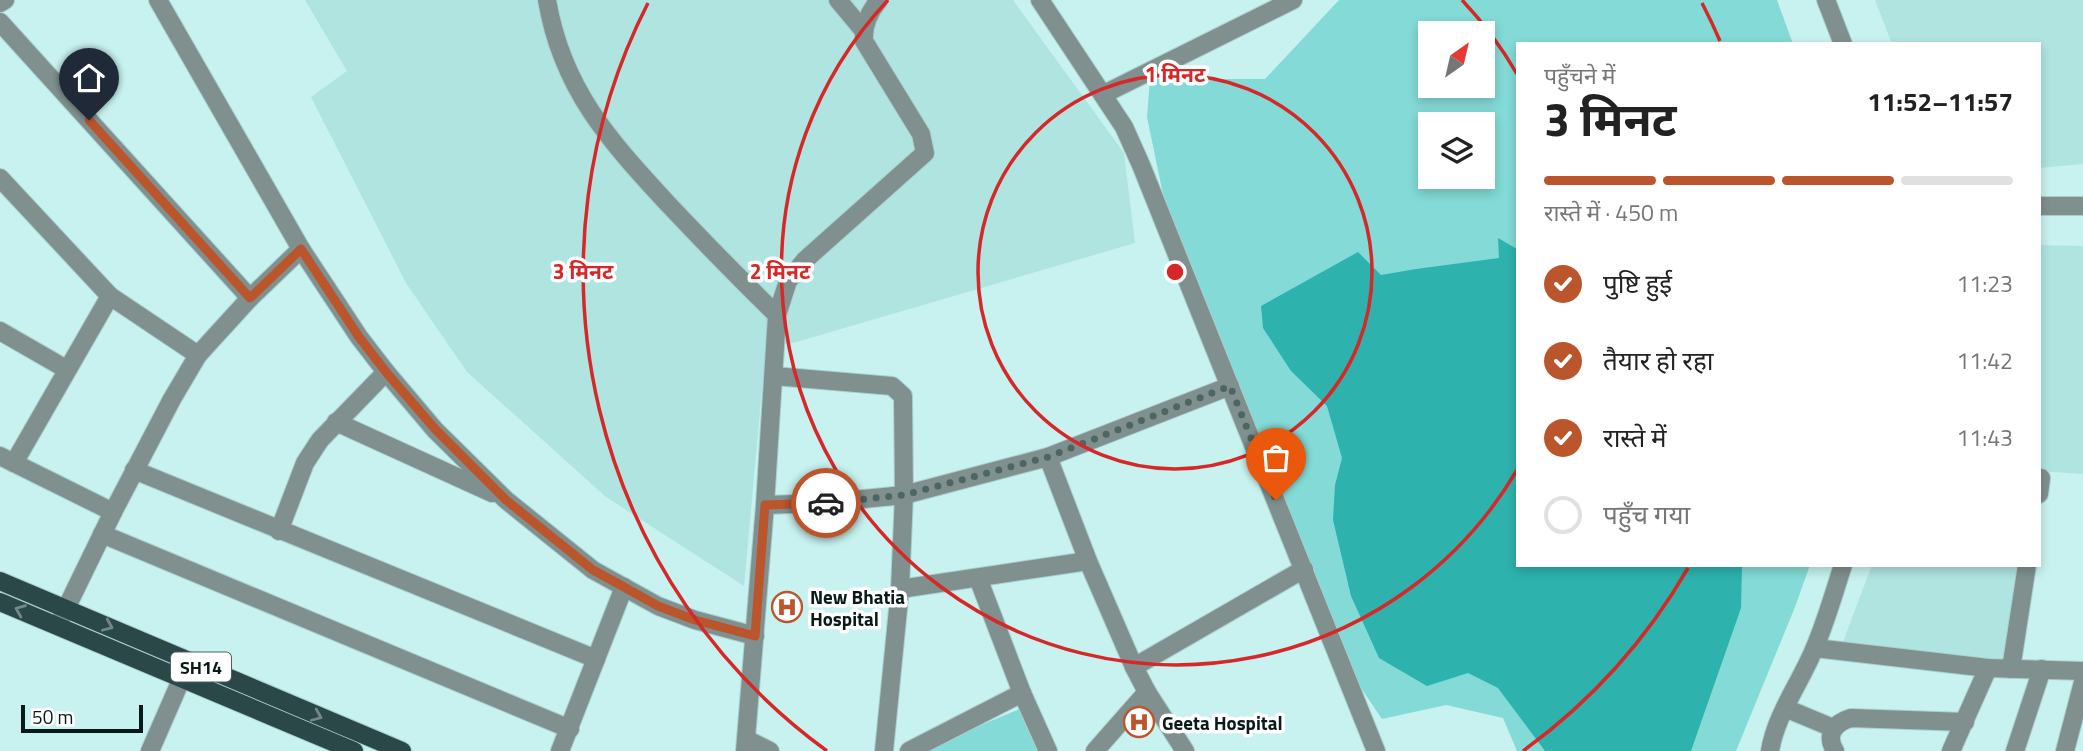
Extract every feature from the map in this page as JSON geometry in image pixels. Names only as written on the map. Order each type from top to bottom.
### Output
[{"type":"main road","name":"SH14","points":[[0,581],[402,751]]},
{"type":"main road","name":"SH14","points":[[0,602],[354,751]]},
{"type":"main road","points":[[245,706],[251,688]]},
{"type":"street","points":[[158,0],[301,249],[359,337],[435,429],[506,500],[593,570],[658,606],[695,620],[755,636]]},
{"type":"street","points":[[547,0],[552,30],[566,68],[583,101],[605,133],[622,155],[698,236],[778,315]]},
{"type":"street","points":[[838,0],[863,30]]},
{"type":"street","points":[[770,751],[745,745],[778,315],[788,281],[805,260],[925,153],[921,134],[864,41],[863,30],[878,0]]},
{"type":"street","points":[[1040,0],[1104,94],[1124,127],[1142,166],[1376,751]]},
{"type":"street","points":[[1104,94],[1293,0]]},
{"type":"street","points":[[1826,0],[1842,42]]},
{"type":"street","points":[[0,22],[250,298]]},
{"type":"street","points":[[0,178],[110,296],[198,355]]},
{"type":"street","points":[[2041,206],[2083,206]]},
{"type":"street","points":[[57,626],[113,512],[198,355],[250,298],[301,249]]},
{"type":"street","points":[[110,296],[7,459],[113,512]]},
{"type":"street","points":[[0,331],[66,369]]},
{"type":"street","points":[[279,531],[305,463],[320,440],[386,372]]},
{"type":"street","points":[[774,376],[892,386],[903,396],[904,495],[900,589],[884,751]]},
{"type":"street","points":[[765,505],[823,503],[904,495],[1048,457],[1230,386]]},
{"type":"street","points":[[336,422],[506,500]]},
{"type":"street","points":[[1048,457],[1088,561],[1134,667],[1185,751]]},
{"type":"street","points":[[135,471],[596,659]]},
{"type":"street","points":[[102,534],[570,729]]},
{"type":"street","points":[[900,589],[1088,561]]},
{"type":"street","points":[[1768,747],[1815,648],[1842,567]]},
{"type":"street","points":[[2011,669],[2027,567]]},
{"type":"street","points":[[1134,667],[1304,569]]},
{"type":"street","points":[[978,578],[1022,693],[1048,751]]},
{"type":"street","points":[[560,751],[624,587]]},
{"type":"street","points":[[1815,648],[1989,668],[2083,671]]},
{"type":"street","points":[[150,751],[190,662]]},
{"type":"street","points":[[1951,751],[1989,668]]},
{"type":"street","points":[[2015,751],[2042,669]]},
{"type":"street","points":[[2065,751],[2083,682]]},
{"type":"street","points":[[1095,751],[1147,692]]},
{"type":"street","points":[[909,751],[1022,693]]},
{"type":"street","points":[[1785,709],[1833,728]]},
{"type":"street","points":[[1835,751],[1830,734],[1842,720],[1851,718],[1965,722]]},
{"type":"shaded area","points":[[305,0],[1013,0],[1124,153],[1135,243],[793,343],[766,346],[744,586],[606,497],[467,372],[406,283],[311,97],[347,71]]},
{"type":"shaded area","points":[[1339,0],[1777,0],[1792,42],[1516,42],[1516,567],[1809,567],[1736,751],[1517,751],[1503,718],[1446,705],[1382,719],[1357,682],[1163,194],[1147,117],[1150,79],[1265,79]]},
{"type":"shaded area","points":[[1875,0],[2083,0],[2083,164],[2041,168],[2041,42],[1891,42]]},
{"type":"shaded area","points":[[1498,238],[1516,248],[1516,567],[1742,567],[1741,608],[1691,751],[1545,751],[1498,688],[1468,673],[1427,686],[1379,658],[1351,596],[1333,520],[1335,485],[1342,458],[1327,406],[1291,371],[1263,328],[1261,306],[1358,252],[1381,275],[1499,258]]},
{"type":"shaded area","points":[[2041,245],[2083,246],[2083,474],[2041,471]]},
{"type":"shaded area","points":[[1871,567],[2020,567],[2003,666],[1838,655]]},
{"type":"shaded area","points":[[1022,708],[1044,751],[918,751]]},
{"type":"way so far","points":[[826,503],[904,495],[1048,457],[1230,386],[1276,500]]},
{"type":"place","name":"New Bhatia Hospital","points":[[787,607]]},
{"type":"place","name":"Geeta Hospital","points":[[1139,722]]},
{"type":"route","points":[[89,120],[250,298],[301,249],[359,337],[386,372],[469,464],[506,500],[593,570],[658,606],[695,620],[755,636],[765,505],[826,503]]}]
